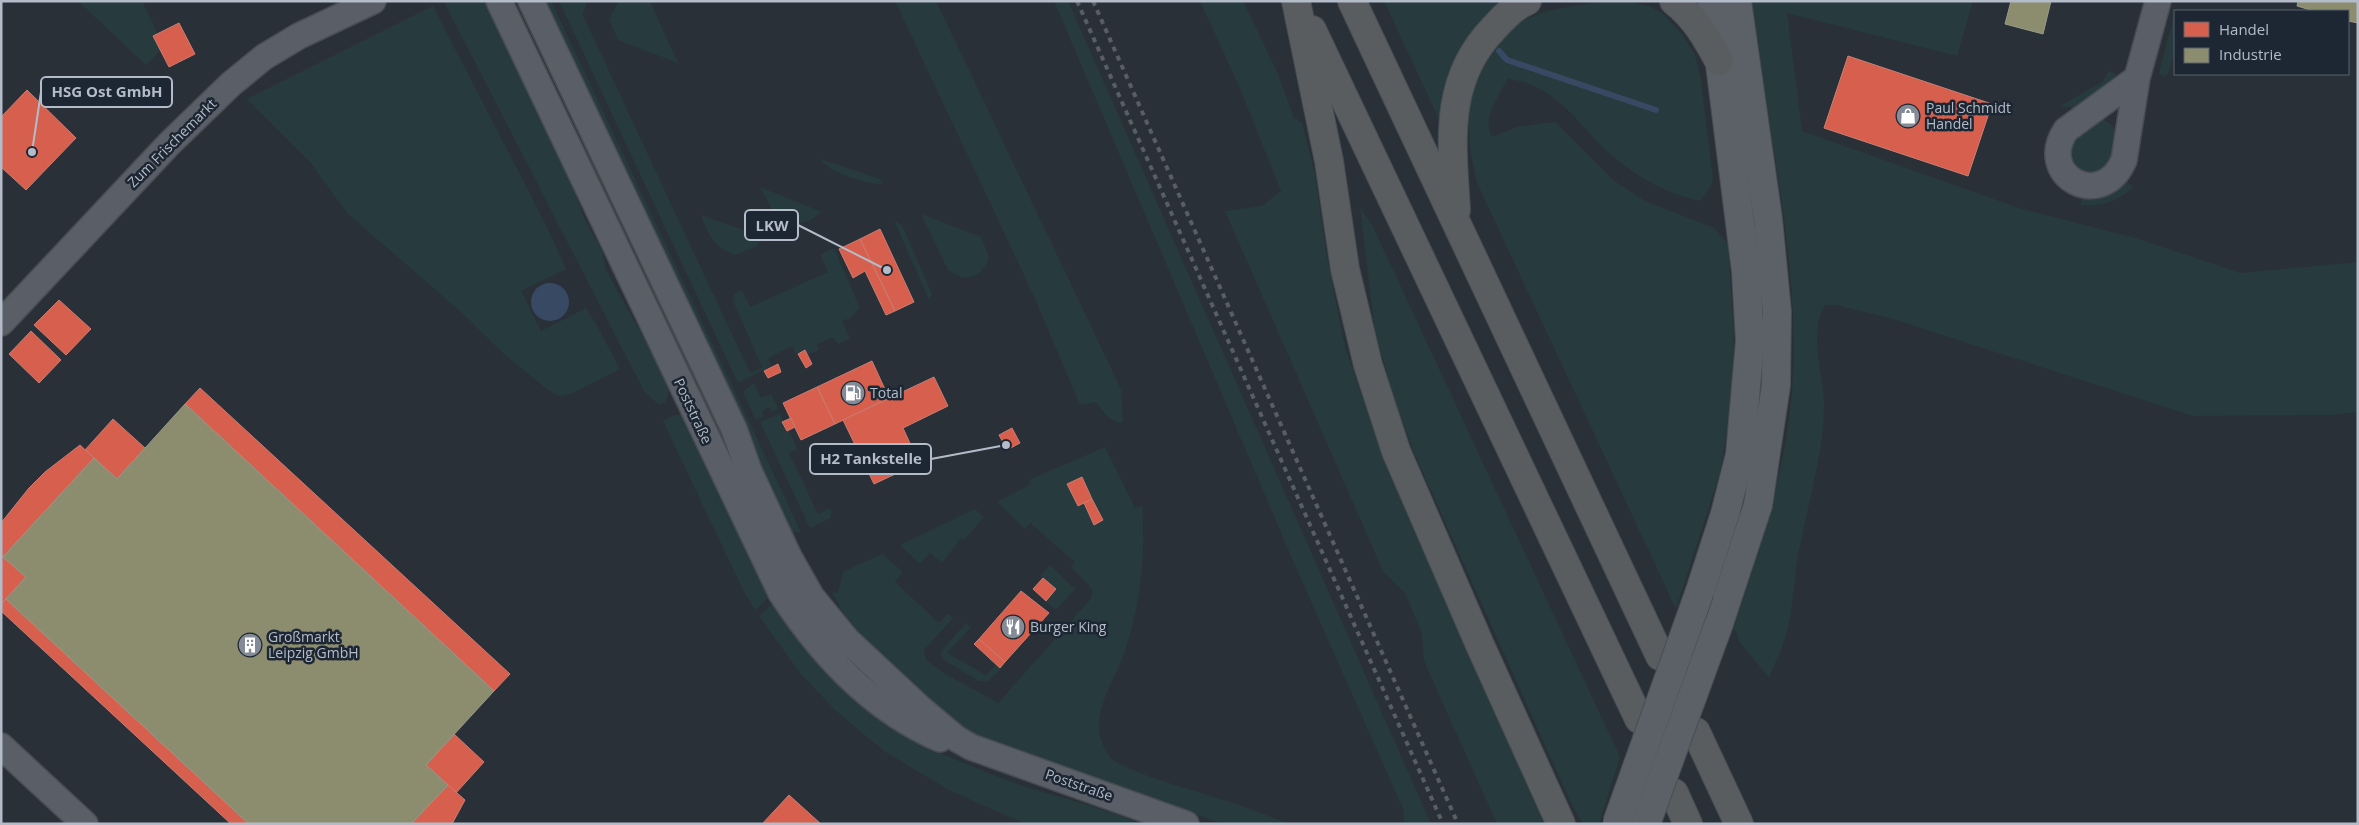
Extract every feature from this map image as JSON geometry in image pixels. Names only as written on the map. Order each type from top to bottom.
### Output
[{"type":"highway","points":[[1297,1],[1639,719]]},
{"type":"highway","points":[[1297,1],[1329,161],[1345,269],[1368,365],[1396,451],[1480,646],[1561,824]]},
{"type":"highway","points":[[1352,1],[1660,656]]},
{"type":"highway","points":[[1456,224],[1451,131],[1456,94],[1466,66],[1483,39],[1502,19],[1527,1]]},
{"type":"highway","points":[[1674,1],[1691,17],[1719,61]]},
{"type":"highway","points":[[1696,732],[1739,824]]},
{"type":"highway","points":[[1674,793],[1688,824]]},
{"type":"main road","points":[[1616,823],[1700,591],[1725,514],[1740,455],[1750,340],[1746,271],[1712,1]]},
{"type":"main road","points":[[1646,824],[1718,626],[1758,504],[1776,385],[1776,312],[1768,219],[1737,1]]},
{"type":"street","name":"Zum Frischemarkt","points":[[1,323],[169,144],[231,84],[264,57],[299,36],[373,1]]},
{"type":"street","name":"Poststraße","points":[[499,1],[781,593],[810,635],[853,680],[883,705],[930,734],[955,745],[971,747],[1186,824]]},
{"type":"street","name":"Poststraße","points":[[531,1],[734,429],[749,471],[801,581],[842,634],[878,671],[939,725],[971,747]]},
{"type":"street","points":[[2138,78],[2158,1]]},
{"type":"street","points":[[1,746],[85,824]]},
{"type":"green space","points":[[78,1],[142,1],[164,47],[146,65]]},
{"type":"green space","points":[[483,1],[488,7],[569,176],[584,218],[602,251],[606,270],[668,382],[668,395],[665,402],[659,405],[644,391],[444,2]]},
{"type":"green space","points":[[544,1],[551,1],[801,532],[787,532]]},
{"type":"green space","points":[[559,1],[587,1],[583,15],[750,373],[762,367],[733,301],[734,294],[742,290],[750,307],[828,272],[820,255],[834,248],[860,308],[850,318],[842,321],[850,338],[838,344],[833,337],[817,344],[819,350],[808,354],[805,350],[796,354],[792,346],[768,358],[771,366],[738,383]]},
{"type":"green space","points":[[619,1],[650,1],[678,63],[618,40],[609,19]]},
{"type":"green space","points":[[895,1],[936,1],[1121,389],[1123,423],[1110,419],[1096,402],[1080,405],[1033,294]]},
{"type":"green space","points":[[1054,1],[1068,1],[1431,824],[1404,824],[1403,809],[1294,563]]},
{"type":"green space","points":[[1200,1],[1243,1],[1278,74],[1294,118],[1302,123],[1315,175],[1326,251],[1345,347],[1381,451],[1546,824],[1497,824],[1424,661],[1422,633],[1405,593],[1383,571],[1225,211],[1262,206],[1281,191],[1239,86]]},
{"type":"green space","points":[[1384,1],[1507,1],[1442,126]]},
{"type":"green space","points":[[1607,1],[1625,1],[1649,6],[1662,13],[1682,34],[1695,55],[1701,80],[1713,179],[1700,201],[1664,189],[1631,170],[1611,155],[1566,108],[1546,92],[1528,83],[1508,78],[1490,114],[1489,130],[1492,137],[1517,127],[1555,122],[1613,180],[1645,201],[1714,228],[1728,244],[1734,332],[1732,401],[1720,473],[1676,609],[1478,185],[1470,145],[1470,104],[1475,85],[1482,66],[1493,49],[1507,34],[1518,24],[1544,12]]},
{"type":"green space","points":[[1752,1],[1973,1],[1957,56],[1787,13],[1802,131],[2022,209],[2139,239],[2240,273],[2358,262],[2358,412],[2332,415],[2193,416],[1890,318],[1836,305],[1825,305],[1820,316],[1817,341],[1824,406],[1822,441],[1798,555],[1788,628],[1769,678],[1739,641],[1736,631],[1732,629],[1772,505],[1785,442],[1793,377],[1793,314],[1788,251]]},
{"type":"green space","points":[[433,6],[546,225],[566,269],[521,291],[541,331],[586,308],[620,369],[570,394],[559,396],[548,390],[504,354],[462,313],[347,213],[310,162],[247,99]]},
{"type":"green space","points":[[2174,16],[2174,53],[2168,74],[2164,77],[2159,73]]},
{"type":"green space","points":[[2109,71],[2116,74],[2107,88],[2073,108],[2060,106],[2102,82]]},
{"type":"green space","points":[[2102,119],[2114,128],[2116,144],[2108,163],[2101,170],[2092,173],[2082,170],[2071,161],[2071,138]]},
{"type":"green space","points":[[583,143],[591,154],[627,227],[619,231],[579,145]]},
{"type":"green space","points":[[821,159],[880,179],[882,184],[867,182],[839,173],[831,169]]},
{"type":"green space","points":[[2126,181],[2133,187],[2115,200],[2103,204],[2081,205],[2082,197],[2095,197],[2106,194],[2117,189]]},
{"type":"green space","points":[[760,187],[822,212],[809,221],[789,225],[777,218]]},
{"type":"green space","points":[[1360,207],[1373,227],[1620,757],[1599,824],[1583,824],[1571,803],[1415,455],[1394,398],[1375,331]]},
{"type":"green space","points":[[921,214],[981,237],[989,257],[983,269],[976,275],[968,278],[963,278],[948,270]]},
{"type":"green space","points":[[701,215],[761,236],[761,241],[757,246],[735,255],[728,252],[713,240],[706,229]]},
{"type":"green space","points":[[894,220],[902,225],[932,294],[929,300]]},
{"type":"green space","points":[[652,280],[736,457],[733,459],[724,448],[645,284]]},
{"type":"green space","points":[[754,383],[761,398],[771,394],[778,408],[772,412],[769,407],[762,411],[764,416],[756,420],[743,392]]},
{"type":"green space","points":[[780,414],[797,449],[789,453],[818,514],[830,508],[832,511],[830,518],[810,528],[760,422]]},
{"type":"green space","points":[[674,415],[682,415],[770,596],[755,610],[744,592],[663,421]]},
{"type":"green space","points":[[1105,447],[1135,508],[1142,506],[1143,560],[1139,595],[1126,648],[1100,713],[1099,727],[1103,746],[1111,758],[1134,770],[1289,824],[1223,824],[976,735],[948,720],[865,641],[847,620],[832,592],[838,593],[843,572],[882,554],[903,572],[895,582],[939,623],[948,613],[953,618],[924,650],[926,660],[944,673],[998,703],[1089,600],[1092,588],[1071,567],[1075,562],[1030,523],[1025,529],[997,502],[1031,484],[1029,480]]},
{"type":"green space","points":[[975,509],[984,517],[964,540],[961,538],[942,563],[930,553],[920,564],[900,545]]},
{"type":"green space","points":[[1050,565],[1075,589],[1056,610],[1045,601],[1056,589],[1040,576]]},
{"type":"green space","points":[[774,602],[908,736],[942,754],[1016,784],[1098,808],[1142,824],[1025,824],[949,790],[884,751],[835,710],[800,673],[759,616]]},
{"type":"green space","points":[[966,623],[971,627],[947,653],[986,675],[996,665],[1001,669],[988,681],[979,681],[944,660],[941,655],[941,651]]},
{"type":"water","points":[[550,283],[557,284],[563,289],[568,295],[568,309],[563,315],[557,320],[550,321],[543,320],[537,315],[532,309],[531,302],[532,295],[537,289],[543,284]]},
{"type":"building: Handel","points":[[179,23],[195,54],[169,67],[153,36]]},
{"type":"building: Handel","name":"Paul Schmidt Handel","points":[[1848,56],[1992,104],[1968,176],[1824,128]]},
{"type":"building: Handel","points":[[27,90],[76,138],[26,190],[1,167],[1,117]]},
{"type":"building: Handel","points":[[880,229],[914,302],[895,311],[860,239]]},
{"type":"building: Handel","points":[[860,239],[895,311],[886,315],[865,271],[853,278],[839,249]]},
{"type":"building: Handel","points":[[59,300],[91,329],[66,355],[34,325]]},
{"type":"building: Handel","points":[[31,331],[61,360],[39,383],[9,354]]},
{"type":"building: Handel","points":[[805,350],[812,364],[806,368],[798,354]]},
{"type":"building: Handel","name":"Total","points":[[872,361],[889,398],[835,424],[817,387]]},
{"type":"building: Handel","points":[[778,364],[781,372],[768,378],[764,371]]},
{"type":"building: Handel","points":[[934,377],[948,406],[903,428],[919,463],[874,484],[843,420]]},
{"type":"building: Handel","points":[[817,387],[835,424],[801,440],[783,403]]},
{"type":"building: Handel","points":[[200,388],[510,674],[494,691],[185,404]]},
{"type":"building: Handel","points":[[791,418],[795,427],[787,431],[782,422]]},
{"type":"building: Handel","points":[[113,419],[145,448],[117,479],[85,450]]},
{"type":"building: Handel","points":[[1012,428],[1020,443],[1007,450],[999,435]]},
{"type":"building: Handel","points":[[80,445],[94,458],[3,557],[1,555],[1,523],[29,488],[45,472]]},
{"type":"building: Handel","points":[[1082,477],[1092,499],[1078,506],[1067,484]]},
{"type":"building: Handel","points":[[1092,499],[1103,520],[1094,525],[1084,503]]},
{"type":"building: Handel","points":[[1,555],[26,577],[1,604]]},
{"type":"building: Handel","points":[[1043,578],[1056,589],[1046,601],[1033,589]]},
{"type":"building: Handel","name":"Burger King","points":[[1021,591],[1049,613],[1005,662],[979,639]]},
{"type":"building: Handel","points":[[6,599],[249,824],[231,824],[1,611],[1,604]]},
{"type":"building: Handel","points":[[979,639],[1005,662],[1000,668],[974,644]]},
{"type":"building: Handel","points":[[454,734],[484,762],[456,793],[426,765]]},
{"type":"building: Handel","points":[[448,785],[465,800],[452,824],[411,824]]},
{"type":"building: Handel","points":[[789,795],[821,824],[762,824]]},
{"type":"building: Industrie","points":[[2011,1],[2051,1],[2043,34],[2005,24]]},
{"type":"building: Industrie","points":[[2298,1],[2358,1],[2358,23],[2349,21],[2349,10],[2311,10],[2297,6]]},
{"type":"building: Industrie","name":"Großmarkt Leipzig GmbH","points":[[185,404],[494,691],[426,765],[448,785],[411,824],[249,824],[6,599],[26,577],[3,557],[94,458],[117,479]]},
{"type":"waterway","points":[[1499,51],[1507,60],[1656,110]]},
{"type":"railway","points":[[1077,1],[1443,824]]},
{"type":"railway","points":[[1093,1],[1458,824]]},
{"type":"place","name":"Paul Schmidt Handel","points":[[1908,116]]},
{"type":"place","name":"HSG Ost GmbH","points":[[32,152]]},
{"type":"place","name":"LKW","points":[[887,270]]},
{"type":"place","name":"Total","points":[[853,393]]},
{"type":"place","name":"H2 Tankstelle","points":[[1006,445]]},
{"type":"place","name":"Burger King","points":[[1013,627]]},
{"type":"place","name":"Großmarkt Leipzig GmbH","points":[[250,645]]}]
